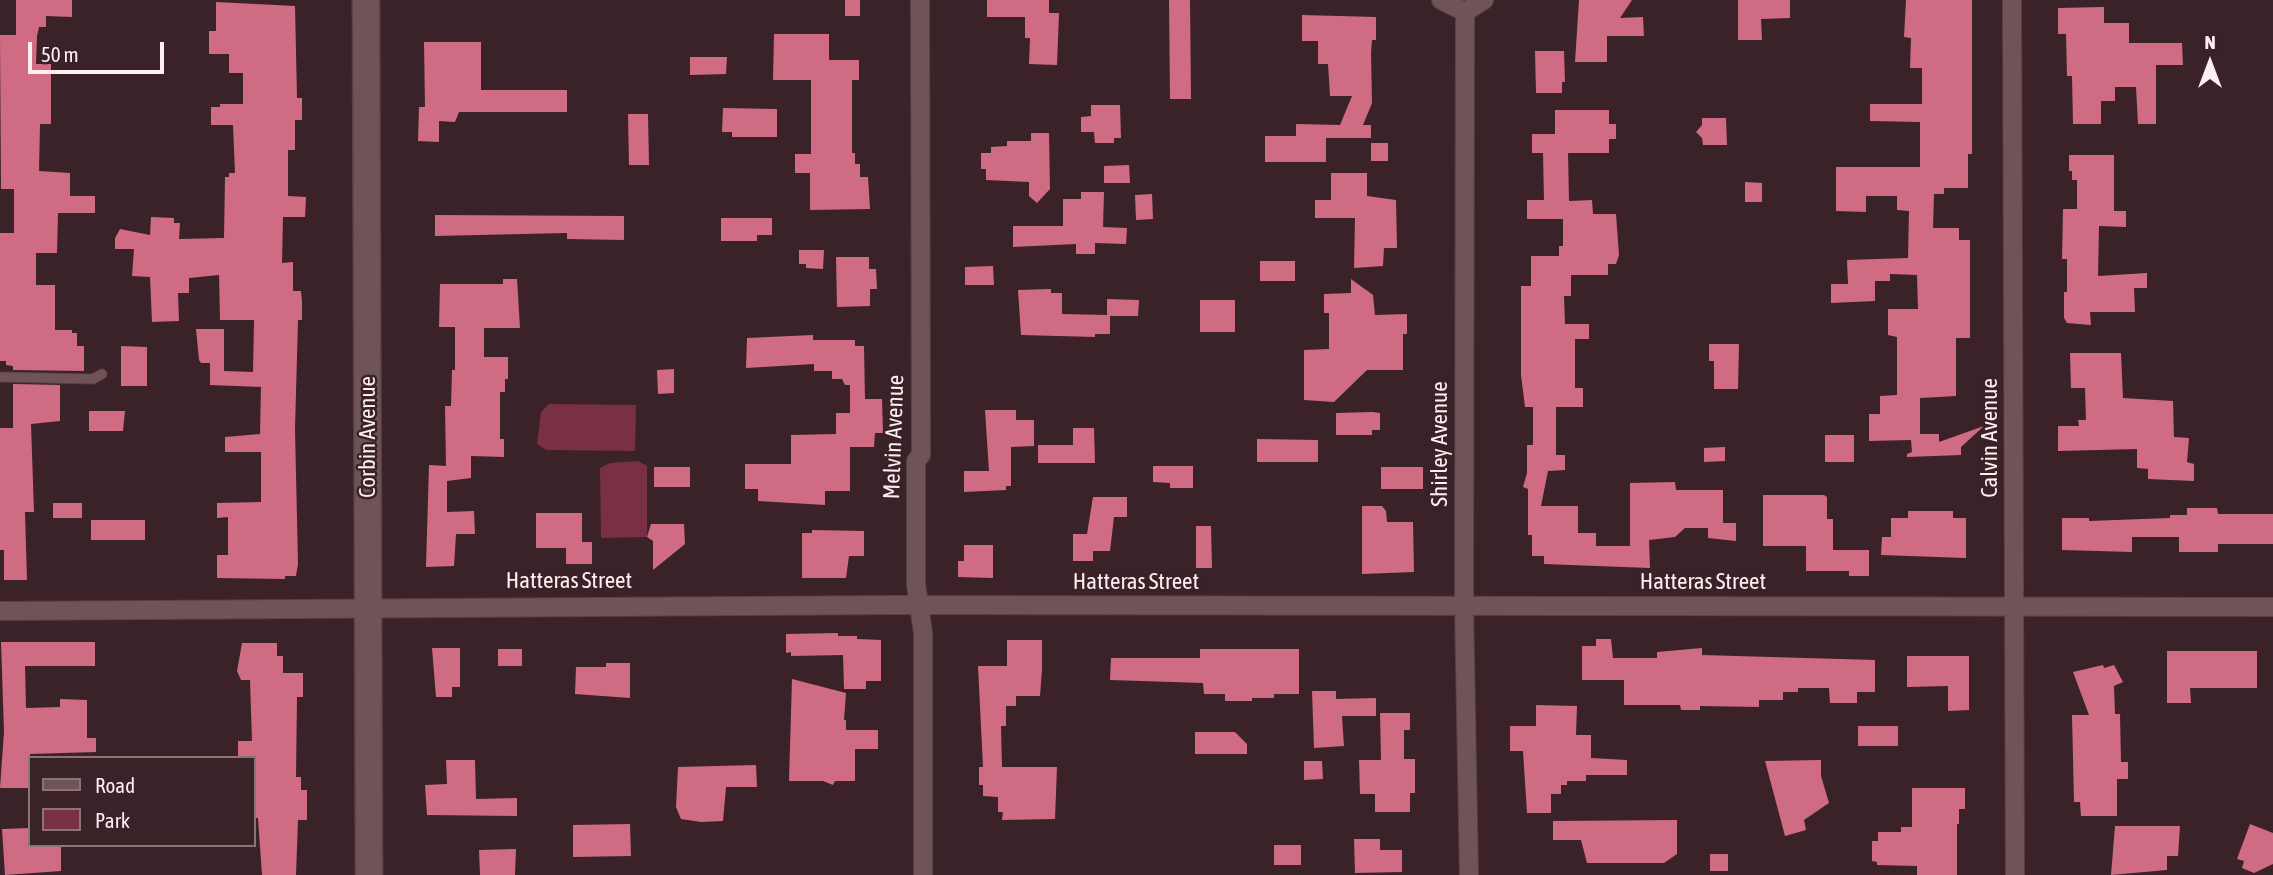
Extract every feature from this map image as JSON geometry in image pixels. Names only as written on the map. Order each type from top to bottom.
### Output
[{"type":"main road","name":"Corbin Avenue","points":[[366,0],[369,875]]},
{"type":"street","name":"Melvin Avenue","points":[[920,0],[921,442],[920,455],[916,461],[918,605],[923,633],[923,875]]},
{"type":"street","points":[[1441,0],[1465,12],[1484,0]]},
{"type":"street","name":"Calvin Avenue","points":[[2012,0],[2015,875]]},
{"type":"street","name":"Shirley Avenue","points":[[1465,12],[1464,606],[1469,875]]},
{"type":"street","name":"Hatteras Street","points":[[0,611],[918,605],[2273,607]]},
{"type":"lane","points":[[0,377],[93,379],[102,374]]},
{"type":"green space","points":[[549,404],[636,405],[635,451],[546,450],[537,444],[541,412]]},
{"type":"green space","points":[[638,461],[647,466],[647,537],[601,538],[600,468],[610,463]]},
{"type":"building","points":[[16,0],[72,0],[72,17],[46,16],[46,27],[39,27],[37,36],[36,64],[51,64],[51,124],[40,124],[39,171],[70,173],[70,196],[95,196],[95,213],[58,213],[57,253],[36,253],[36,285],[55,285],[55,330],[72,330],[72,333],[77,333],[77,346],[84,346],[84,371],[13,370],[13,366],[6,365],[6,361],[0,361],[0,233],[14,233],[14,189],[1,189],[0,35],[16,35]]},
{"type":"building","points":[[845,0],[860,0],[860,16],[845,16]]},
{"type":"building","points":[[987,0],[1049,0],[1049,13],[1059,13],[1057,65],[1029,64],[1030,38],[1025,38],[1025,17],[987,17]]},
{"type":"building","points":[[1169,0],[1190,0],[1191,99],[1170,99]]},
{"type":"building","points":[[1579,0],[1632,0],[1620,18],[1643,17],[1644,36],[1607,36],[1607,62],[1575,62]]},
{"type":"building","points":[[1738,0],[1790,0],[1790,18],[1761,19],[1762,40],[1738,40]]},
{"type":"building","points":[[1906,0],[1972,0],[1972,154],[1968,154],[1968,188],[1944,188],[1944,194],[1934,194],[1933,228],[1959,228],[1959,240],[1970,240],[1970,338],[1956,338],[1956,396],[1920,398],[1920,434],[1939,434],[1939,442],[1984,426],[1961,447],[1961,455],[1907,457],[1907,454],[1912,452],[1911,440],[1869,441],[1869,414],[1880,414],[1880,396],[1897,395],[1897,337],[1888,335],[1888,309],[1918,309],[1917,275],[1890,274],[1890,281],[1875,281],[1875,301],[1831,303],[1831,284],[1848,284],[1847,260],[1908,258],[1909,211],[1897,210],[1897,196],[1866,196],[1866,212],[1836,211],[1836,167],[1920,167],[1920,122],[1870,121],[1870,104],[1922,104],[1922,68],[1910,68],[1911,38],[1904,37]]},
{"type":"building","points":[[216,2],[295,6],[297,98],[302,98],[302,120],[295,120],[295,150],[288,150],[288,196],[306,197],[305,217],[283,217],[282,263],[293,262],[293,291],[301,291],[302,301],[302,320],[298,320],[295,429],[298,564],[296,576],[285,576],[285,579],[217,578],[217,555],[228,555],[228,517],[217,518],[217,503],[261,502],[261,452],[225,452],[225,437],[260,434],[261,387],[210,385],[210,363],[201,363],[199,360],[196,329],[224,329],[224,371],[253,372],[254,320],[220,320],[219,275],[189,278],[189,293],[178,293],[179,321],[152,322],[150,277],[132,276],[134,249],[115,249],[115,238],[120,229],[150,235],[151,217],[174,218],[174,223],[180,223],[179,239],[224,238],[225,177],[229,177],[229,173],[235,173],[233,125],[211,125],[211,107],[220,107],[220,104],[243,104],[243,73],[229,73],[229,54],[209,54],[209,31],[216,31]]},
{"type":"building","points":[[2104,7],[2104,23],[2129,23],[2129,43],[2182,43],[2183,65],[2156,65],[2156,124],[2138,124],[2136,87],[2115,87],[2115,101],[2101,101],[2101,124],[2073,124],[2072,76],[2067,76],[2066,34],[2058,34],[2058,8]]},
{"type":"building","points":[[1302,15],[1376,17],[1376,40],[1372,40],[1371,53],[1372,103],[1363,125],[1371,125],[1371,138],[1326,138],[1326,162],[1265,162],[1265,136],[1296,136],[1296,124],[1340,125],[1352,96],[1330,96],[1328,64],[1318,64],[1318,41],[1302,41]]},
{"type":"building","points":[[774,34],[829,34],[829,60],[859,60],[859,80],[852,80],[852,153],[855,153],[855,164],[860,164],[860,177],[868,177],[870,209],[810,210],[810,173],[795,173],[795,154],[811,154],[811,80],[773,80]]},
{"type":"building","points":[[424,42],[481,42],[481,90],[567,90],[567,112],[459,112],[455,122],[439,121],[439,142],[418,141],[419,107],[425,107]]},
{"type":"building","points":[[1535,51],[1564,51],[1565,82],[1562,82],[1562,93],[1536,93]]},
{"type":"building","points":[[690,57],[727,57],[726,74],[690,75]]},
{"type":"building","points":[[1091,105],[1120,105],[1121,138],[1114,138],[1114,143],[1095,143],[1094,132],[1081,132],[1081,117],[1091,116]]},
{"type":"building","points":[[723,108],[777,109],[777,137],[732,137],[732,132],[722,132]]},
{"type":"building","points":[[1555,110],[1609,110],[1609,124],[1616,124],[1616,139],[1609,139],[1609,153],[1568,153],[1569,201],[1592,200],[1593,214],[1616,214],[1619,255],[1616,264],[1608,264],[1608,275],[1571,275],[1571,296],[1564,296],[1565,324],[1589,324],[1589,339],[1575,339],[1575,388],[1583,388],[1583,407],[1556,407],[1556,455],[1565,455],[1565,470],[1548,471],[1541,506],[1578,506],[1578,533],[1596,533],[1596,546],[1630,546],[1630,483],[1675,482],[1676,490],[1723,490],[1723,523],[1736,523],[1736,541],[1708,538],[1708,528],[1685,528],[1675,537],[1649,540],[1650,568],[1544,564],[1544,556],[1532,556],[1532,535],[1528,535],[1528,489],[1523,487],[1527,473],[1527,445],[1533,445],[1533,407],[1525,407],[1521,375],[1521,286],[1531,286],[1531,256],[1559,256],[1559,246],[1563,246],[1563,219],[1527,219],[1527,200],[1544,200],[1543,153],[1532,153],[1532,134],[1555,134]]},
{"type":"building","points":[[628,114],[648,114],[649,165],[629,165]]},
{"type":"building","points":[[1702,118],[1726,118],[1727,145],[1703,145],[1702,138],[1696,132],[1702,125]]},
{"type":"building","points":[[1031,133],[1049,133],[1050,189],[1037,203],[1029,196],[1029,182],[986,180],[986,169],[981,169],[981,153],[991,153],[991,147],[1007,146],[1007,141],[1031,141]]},
{"type":"building","points":[[1371,143],[1388,143],[1388,161],[1371,161]]},
{"type":"building","points":[[2069,155],[2114,155],[2114,211],[2126,211],[2126,227],[2099,226],[2098,276],[2147,273],[2147,288],[2134,288],[2135,312],[2090,312],[2091,325],[2067,323],[2064,318],[2067,259],[2062,259],[2063,209],[2077,209],[2077,180],[2072,180],[2072,171],[2069,171]]},
{"type":"building","points":[[1129,165],[1130,183],[1104,183],[1104,166]]},
{"type":"building","points":[[1331,173],[1367,173],[1367,196],[1396,200],[1397,248],[1384,248],[1383,266],[1354,268],[1355,218],[1315,218],[1315,200],[1331,200]]},
{"type":"building","points":[[1745,182],[1762,183],[1762,202],[1745,202]]},
{"type":"building","points":[[1081,192],[1104,192],[1103,227],[1127,228],[1126,244],[1095,243],[1095,254],[1076,254],[1076,244],[1013,247],[1013,226],[1063,226],[1063,199],[1081,199]]},
{"type":"building","points":[[1152,194],[1153,219],[1136,220],[1135,195]]},
{"type":"building","points":[[435,215],[624,216],[624,240],[567,239],[567,233],[435,236]]},
{"type":"building","points":[[721,218],[772,218],[772,235],[757,235],[757,241],[721,241]]},
{"type":"building","points":[[799,250],[824,250],[823,269],[806,268],[806,264],[799,264]]},
{"type":"building","points":[[836,257],[869,257],[869,269],[876,269],[877,289],[870,289],[870,306],[837,307]]},
{"type":"building","points":[[1260,261],[1295,261],[1295,281],[1260,281]]},
{"type":"building","points":[[993,266],[994,285],[965,285],[965,267]]},
{"type":"building","points":[[503,279],[517,279],[520,328],[484,328],[484,357],[508,357],[508,379],[505,379],[505,392],[500,392],[500,439],[504,439],[504,457],[471,456],[471,478],[447,481],[447,512],[474,511],[475,534],[456,534],[454,566],[426,567],[429,465],[446,466],[445,406],[451,406],[452,370],[455,370],[455,327],[439,327],[440,284],[503,284]]},
{"type":"building","points":[[1351,279],[1373,295],[1375,315],[1407,314],[1407,334],[1403,334],[1403,370],[1367,370],[1334,402],[1304,400],[1304,350],[1329,349],[1329,313],[1324,313],[1324,294],[1351,293]]},
{"type":"building","points":[[1051,289],[1051,293],[1062,293],[1062,314],[1107,315],[1107,299],[1139,300],[1138,316],[1110,316],[1110,334],[1095,334],[1095,337],[1021,335],[1018,290]]},
{"type":"building","points":[[1200,300],[1235,300],[1235,332],[1200,332]]},
{"type":"building","points":[[813,335],[813,340],[855,340],[855,346],[864,346],[865,399],[882,399],[883,433],[875,433],[874,447],[850,447],[850,491],[825,491],[825,505],[758,501],[758,489],[745,489],[745,464],[791,464],[791,435],[836,434],[836,413],[850,413],[850,385],[845,385],[842,379],[832,379],[832,371],[814,371],[814,364],[746,368],[747,338]]},
{"type":"building","points":[[1709,344],[1739,344],[1738,389],[1714,389],[1714,361],[1709,361]]},
{"type":"building","points":[[121,346],[147,347],[147,386],[121,386]]},
{"type":"building","points":[[2070,353],[2121,353],[2123,398],[2173,401],[2174,437],[2189,438],[2187,462],[2194,464],[2194,481],[2148,479],[2148,469],[2137,468],[2137,449],[2058,451],[2058,426],[2079,426],[2078,420],[2086,420],[2085,388],[2071,388]]},
{"type":"building","points":[[674,369],[674,393],[658,394],[657,370]]},
{"type":"building","points":[[13,384],[60,385],[60,421],[31,424],[34,512],[25,512],[27,580],[4,580],[4,550],[0,550],[0,428],[13,428]]},
{"type":"building","points":[[985,410],[1016,410],[1016,420],[1034,420],[1034,446],[1011,447],[1011,486],[1006,486],[1006,490],[964,492],[964,471],[989,471]]},
{"type":"building","points":[[89,411],[125,411],[123,431],[89,431]]},
{"type":"building","points":[[1336,413],[1380,413],[1380,430],[1372,430],[1372,435],[1336,435]]},
{"type":"building","points":[[1073,428],[1094,428],[1095,463],[1038,463],[1038,445],[1073,445]]},
{"type":"building","points":[[1825,435],[1854,435],[1854,462],[1825,462]]},
{"type":"building","points":[[1257,439],[1318,440],[1318,462],[1257,462]]},
{"type":"building","points":[[1725,447],[1725,461],[1704,462],[1704,448]]},
{"type":"building","points":[[1153,466],[1193,466],[1193,488],[1170,488],[1170,483],[1153,482]]},
{"type":"building","points":[[654,467],[690,467],[690,487],[654,487]]},
{"type":"building","points":[[1381,467],[1423,467],[1423,489],[1381,489]]},
{"type":"building","points":[[1763,495],[1827,497],[1827,519],[1833,519],[1833,550],[1869,550],[1869,576],[1849,576],[1849,571],[1806,571],[1806,546],[1763,546]]},
{"type":"building","points":[[1093,497],[1127,497],[1127,517],[1114,517],[1110,551],[1093,551],[1093,561],[1073,561],[1073,534],[1087,534]]},
{"type":"building","points":[[53,503],[82,503],[82,518],[53,518]]},
{"type":"building","points":[[1362,506],[1382,506],[1386,511],[1387,522],[1413,522],[1414,572],[1362,574]]},
{"type":"building","points":[[2187,508],[2217,508],[2218,514],[2273,514],[2273,544],[2218,544],[2218,552],[2179,552],[2179,537],[2132,537],[2132,552],[2062,550],[2062,518],[2089,518],[2089,521],[2170,518],[2170,515],[2187,515]]},
{"type":"building","points":[[1908,511],[1953,511],[1953,518],[1966,518],[1966,558],[1881,555],[1882,537],[1891,537],[1891,518],[1908,518]]},
{"type":"building","points":[[536,513],[582,513],[582,542],[592,542],[592,564],[566,564],[566,548],[536,548]]},
{"type":"building","points":[[91,520],[145,520],[145,540],[91,540]]},
{"type":"building","points":[[651,524],[684,524],[685,544],[653,570],[653,541],[647,537]]},
{"type":"building","points":[[1196,526],[1211,526],[1212,568],[1196,568]]},
{"type":"building","points":[[812,530],[864,531],[864,556],[849,556],[846,578],[802,578],[802,533],[812,533]]},
{"type":"building","points":[[964,545],[993,545],[993,578],[958,577],[958,561],[964,561]]},
{"type":"building","points":[[838,633],[838,636],[881,640],[881,681],[866,681],[866,689],[844,689],[843,655],[791,656],[791,652],[786,653],[786,634]]},
{"type":"building","points":[[1596,639],[1611,639],[1613,658],[1657,658],[1657,652],[1702,648],[1702,655],[1875,660],[1875,692],[1857,692],[1857,703],[1830,703],[1829,688],[1798,688],[1798,692],[1783,692],[1783,700],[1759,700],[1759,707],[1700,706],[1700,710],[1681,710],[1680,705],[1624,705],[1624,680],[1582,680],[1582,646],[1596,646]]},
{"type":"building","points":[[1007,640],[1042,640],[1042,670],[1040,696],[1016,696],[1016,706],[1006,706],[1006,726],[1001,726],[1002,767],[1057,767],[1055,819],[1002,820],[1003,812],[998,812],[998,797],[983,796],[983,785],[979,785],[979,767],[983,767],[978,666],[1007,666]]},
{"type":"building","points":[[1,642],[95,642],[95,666],[25,666],[26,708],[60,707],[60,699],[87,700],[87,738],[96,738],[96,752],[30,754],[28,788],[0,788],[4,732]]},
{"type":"building","points":[[242,643],[277,643],[277,656],[283,656],[283,673],[303,673],[303,697],[297,697],[296,777],[301,777],[301,790],[307,790],[307,820],[298,820],[296,875],[262,875],[256,818],[256,756],[238,756],[238,741],[252,741],[250,680],[241,680],[237,671]]},
{"type":"building","points":[[432,648],[460,648],[460,687],[452,687],[452,697],[436,697]]},
{"type":"building","points":[[498,649],[522,649],[522,666],[498,666]]},
{"type":"building","points":[[1200,649],[1299,649],[1299,694],[1274,694],[1274,698],[1252,698],[1252,701],[1225,701],[1225,694],[1204,694],[1203,683],[1110,680],[1111,658],[1200,658]]},
{"type":"building","points":[[2167,651],[2257,651],[2257,688],[2190,688],[2191,703],[2167,703]]},
{"type":"building","points":[[1907,656],[1969,656],[1969,710],[1948,711],[1948,686],[1907,687]]},
{"type":"building","points":[[606,663],[630,663],[630,698],[575,694],[576,667],[606,667]]},
{"type":"building","points":[[2103,665],[2104,668],[2114,665],[2123,682],[2114,686],[2115,714],[2120,714],[2121,762],[2128,762],[2128,779],[2117,779],[2117,816],[2081,816],[2080,802],[2074,802],[2072,715],[2089,715],[2073,672]]},
{"type":"building","points":[[792,679],[846,693],[846,730],[878,730],[878,749],[855,749],[855,781],[835,781],[833,785],[823,781],[789,781]]},
{"type":"building","points":[[1312,691],[1336,691],[1336,699],[1376,698],[1376,716],[1342,716],[1344,746],[1314,748]]},
{"type":"building","points":[[1536,705],[1577,706],[1576,735],[1591,735],[1591,758],[1627,760],[1627,775],[1586,775],[1586,781],[1567,781],[1567,785],[1561,785],[1561,794],[1551,794],[1551,813],[1527,813],[1523,751],[1510,751],[1510,726],[1536,726]]},
{"type":"building","points":[[1380,713],[1410,713],[1410,730],[1404,730],[1404,759],[1415,759],[1415,793],[1410,793],[1410,812],[1375,812],[1375,794],[1360,794],[1359,760],[1381,760]]},
{"type":"building","points":[[1858,726],[1898,726],[1898,746],[1858,746]]},
{"type":"building","points":[[1195,732],[1235,732],[1247,744],[1247,754],[1195,754]]},
{"type":"building","points":[[446,760],[475,760],[476,799],[517,798],[517,816],[427,815],[425,785],[447,784]]},
{"type":"building","points":[[1821,760],[1821,776],[1829,803],[1804,820],[1806,830],[1785,836],[1765,761]]},
{"type":"building","points":[[1304,761],[1322,761],[1323,779],[1304,780]]},
{"type":"building","points":[[756,765],[757,787],[726,787],[723,821],[681,819],[676,807],[678,767]]},
{"type":"building","points":[[1912,788],[1965,788],[1965,809],[1959,809],[1957,824],[1957,875],[1917,875],[1917,866],[1877,865],[1877,862],[1872,861],[1872,841],[1878,841],[1878,832],[1901,832],[1901,827],[1912,827]]},
{"type":"building","points":[[1677,820],[1677,854],[1664,863],[1587,863],[1581,840],[1553,840],[1553,821]]},
{"type":"building","points":[[630,824],[631,856],[573,857],[573,825]]},
{"type":"building","points":[[2250,824],[2273,833],[2273,864],[2254,873],[2242,868],[2244,861],[2237,859]]},
{"type":"building","points":[[2115,826],[2180,826],[2178,856],[2167,856],[2167,870],[2111,875]]},
{"type":"building","points":[[28,828],[28,847],[61,847],[61,871],[5,875],[2,829]]},
{"type":"building","points":[[1354,839],[1380,839],[1380,850],[1402,850],[1402,872],[1355,873]]},
{"type":"building","points":[[1274,845],[1301,845],[1301,865],[1274,865]]},
{"type":"building","points":[[516,849],[515,875],[480,875],[479,850]]},
{"type":"building","points":[[1710,854],[1728,854],[1728,871],[1710,871]]}]
